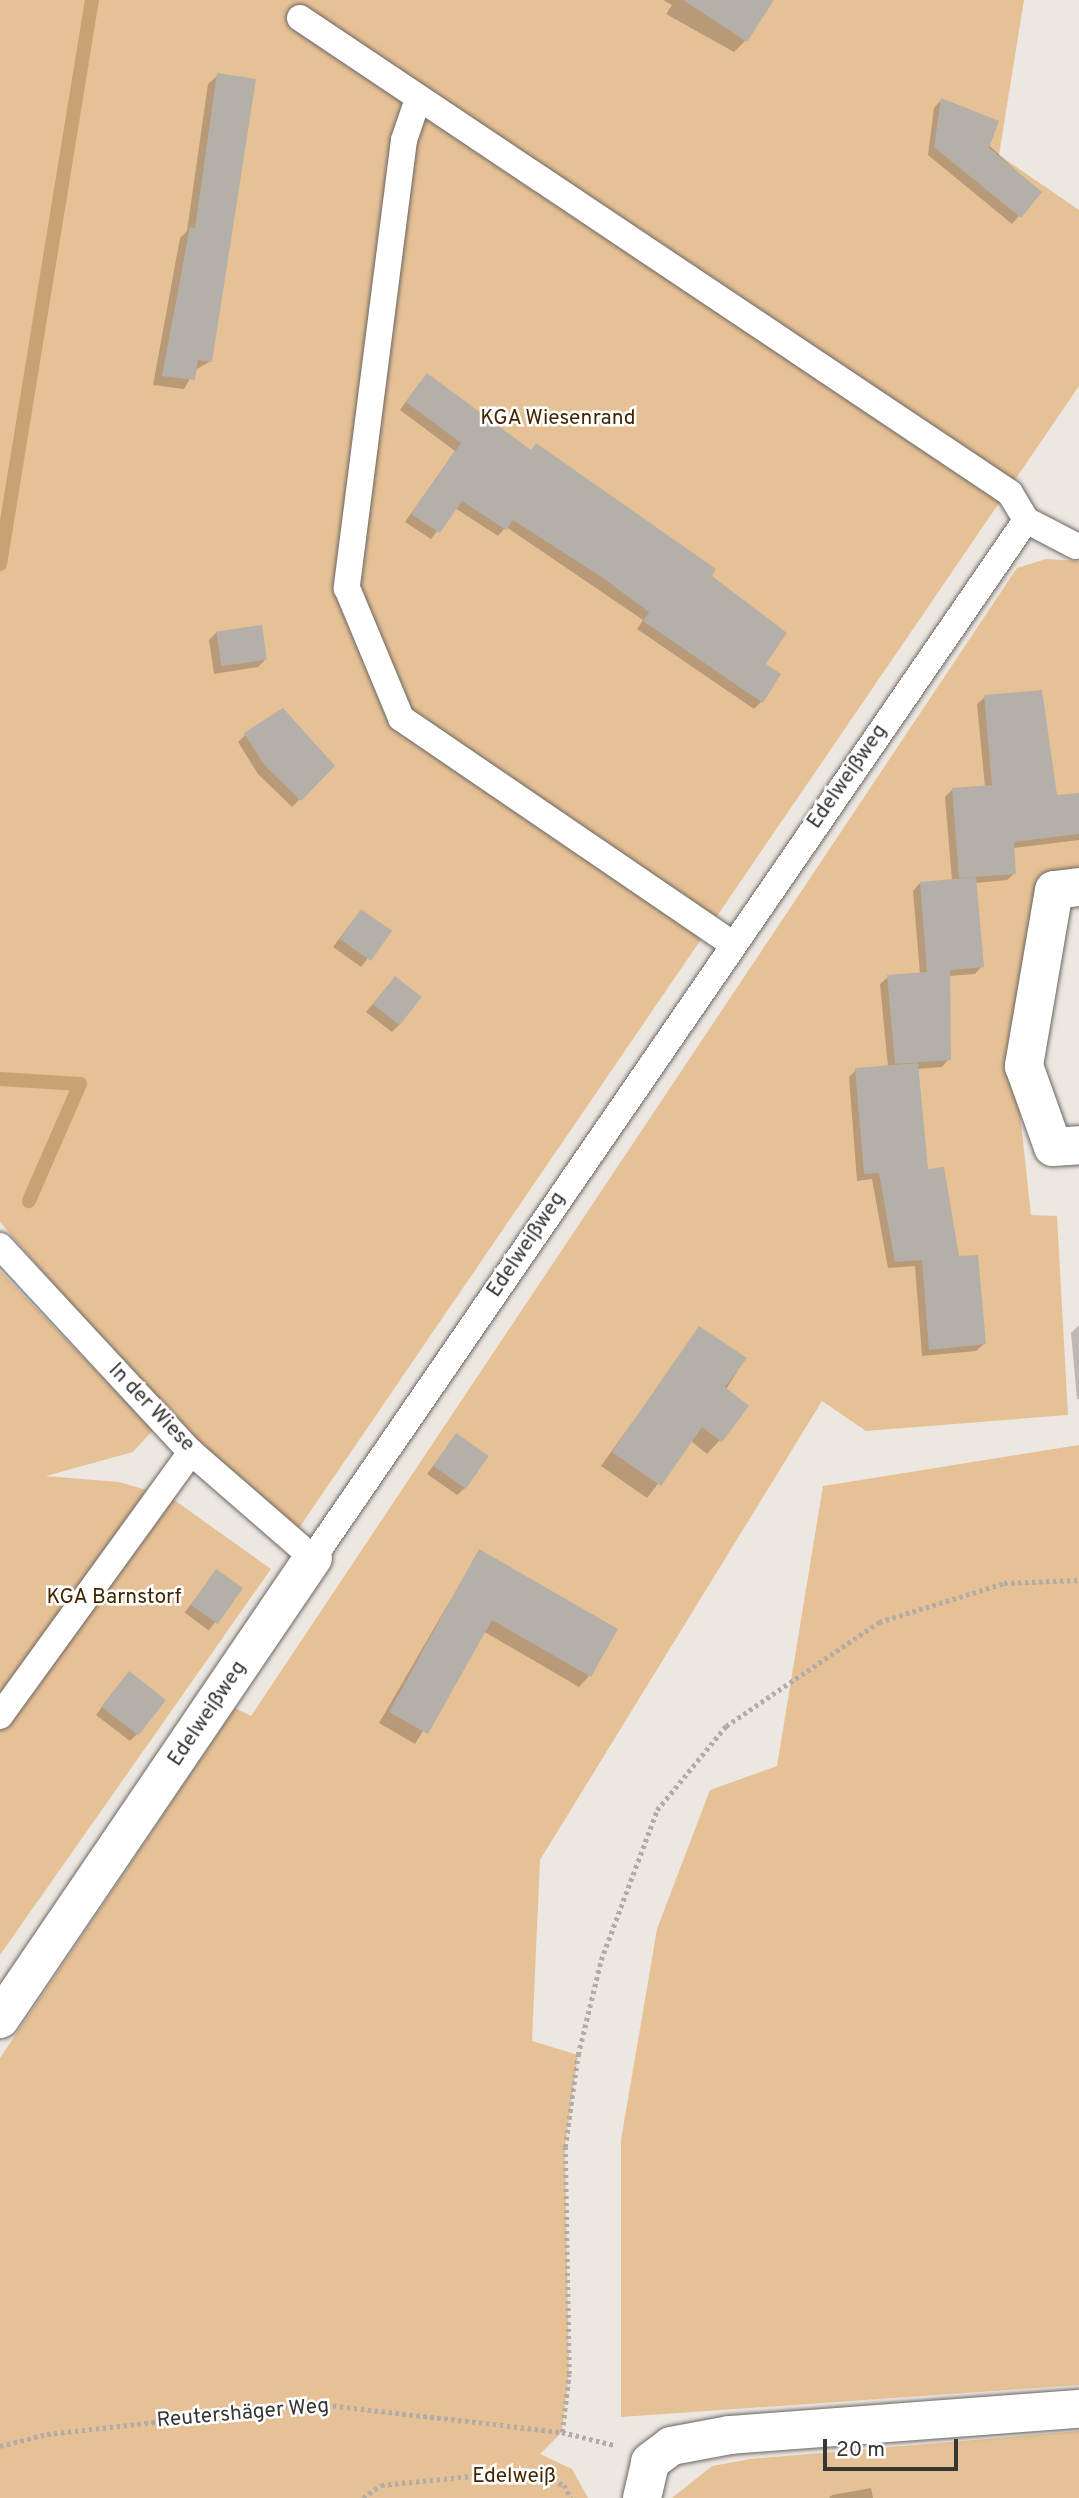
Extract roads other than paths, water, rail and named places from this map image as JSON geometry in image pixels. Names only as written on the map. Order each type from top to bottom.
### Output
[{"type":"street","points":[[1079,887],[1054,890],[1024,1066],[1053,1147],[1079,1145]]},
{"type":"street","name":"Edelweißweg","points":[[0,2018],[313,1558]]},
{"type":"street","points":[[646,2480],[671,2446],[730,2435],[1079,2409]]},
{"type":"lane","points":[[300,18],[1010,493],[1026,520],[1076,546]]},
{"type":"lane","points":[[418,99],[404,139],[347,588],[401,718],[732,944]]},
{"type":"lane","name":"Edelweißweg","points":[[313,1558],[732,944],[1026,520]]},
{"type":"lane","name":"In der Wiese","points":[[0,1246],[191,1452],[313,1558]]},
{"type":"lane","points":[[0,1716],[191,1452]]},
{"type":"waterway","points":[[0,564],[92,0]]},
{"type":"waterway","points":[[0,1079],[80,1084],[29,1201]]},
{"type":"park label","name":"KGA Wiesenrand","points":[[558,419]]},
{"type":"park label","name":"KGA Barnstorf","points":[[114,1598]]},
{"type":"park label","name":"Edelweiß","points":[[514,2477]]}]
